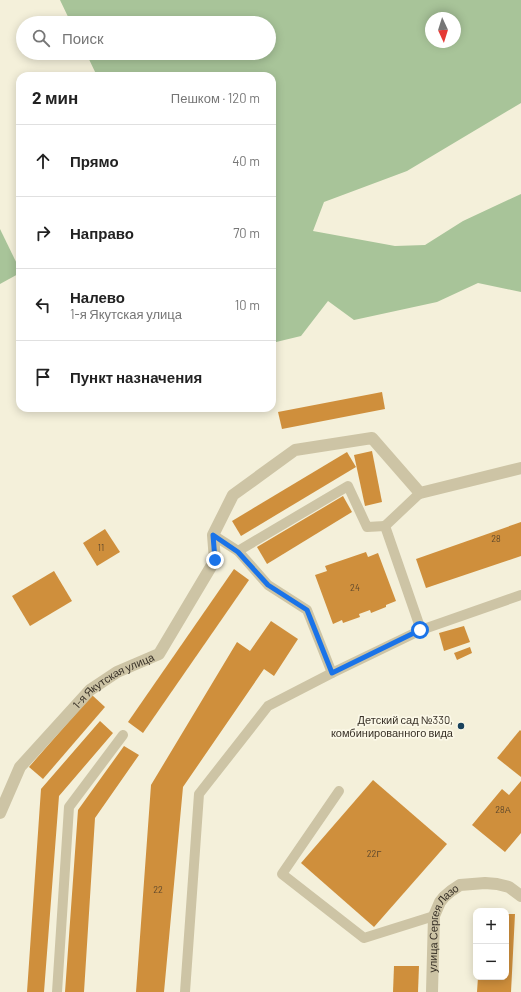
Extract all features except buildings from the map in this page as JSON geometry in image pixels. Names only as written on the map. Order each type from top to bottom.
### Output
[{"type":"street","points":[[213,535],[233,495],[295,450],[372,438],[420,493],[521,468]]},
{"type":"street","name":"1-я Якутская улица","points":[[0,813],[20,767],[90,690],[116,672],[159,654],[215,560],[213,535]]},
{"type":"street","name":"улица Сергея Лазо","points":[[432,992],[434,916],[440,902],[451,890],[460,885],[485,883],[498,884],[508,887],[521,896]]},
{"type":"lane","points":[[238,552],[348,486],[368,527],[385,526],[420,493]]},
{"type":"lane","points":[[385,526],[420,630]]},
{"type":"lane","points":[[213,535],[238,552],[268,585],[307,610],[332,673]]},
{"type":"lane","points":[[185,992],[199,794],[268,706],[420,630],[521,595]]},
{"type":"lane","points":[[57,992],[69,807],[123,735]]},
{"type":"lane","points":[[339,790],[282,874],[364,938],[434,916]]},
{"type":"green space","points":[[60,0],[521,0],[521,103],[407,171],[324,202],[313,231],[395,246],[425,245],[463,221],[521,194],[521,292],[478,283],[437,302],[354,320],[328,301],[301,336],[276,342],[276,72],[95,72],[89,60],[276,60],[276,16],[68,16]]},
{"type":"green space","points":[[0,229],[16,262],[16,275],[0,284]]},
{"type":"place","name":"Детский сад №330, комбинированного вида","points":[[461,726]]},
{"type":"route","points":[[215,560],[213,535],[238,552],[268,585],[307,610],[332,673],[420,630]]}]
